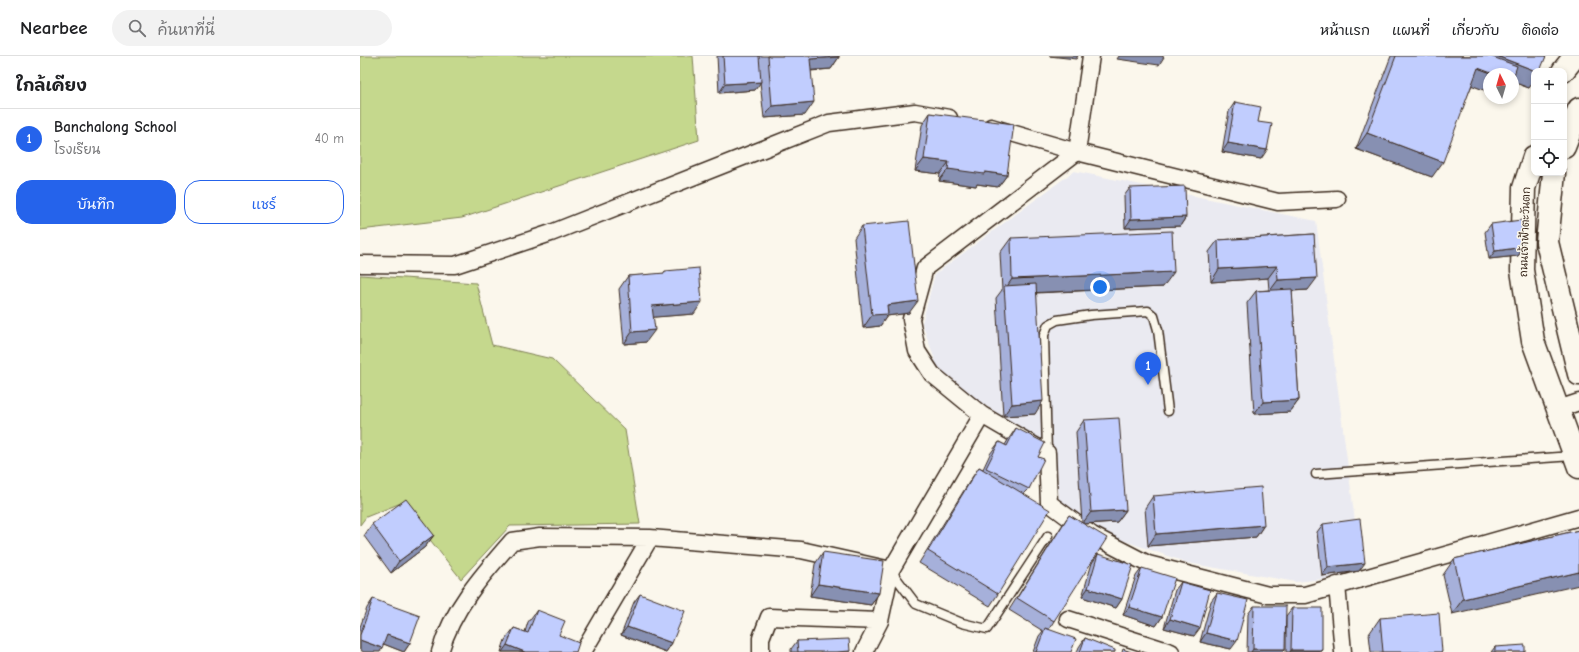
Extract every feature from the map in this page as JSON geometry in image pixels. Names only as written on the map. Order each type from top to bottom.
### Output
[{"type":"main road","points":[[1565,68],[1575,56]]},
{"type":"main road","points":[[1567,140],[1579,109]]},
{"type":"main road","name":"ถนนเจ้าฟ้าตะวันตก","points":[[1531,166],[1524,188],[1522,270],[1533,341],[1576,461]]},
{"type":"main road","name":"ถนนเจ้าฟ้าตะวันตก","points":[[1554,176],[1547,242],[1579,374]]},
{"type":"street","points":[[1091,56],[1077,152],[925,268],[912,319],[917,351],[932,374],[982,415],[1047,453],[1049,503],[1092,535],[1148,564],[1268,595],[1305,595],[1579,517]]},
{"type":"street","points":[[360,264],[455,265],[551,233],[829,123],[915,112],[972,122],[1077,152],[1278,202],[1337,199]]},
{"type":"street","points":[[1558,408],[1579,402]]},
{"type":"street","points":[[864,652],[880,622],[891,570],[982,415]]},
{"type":"street","points":[[440,652],[445,634],[470,593],[512,541],[540,537],[650,538],[801,550],[891,570]]},
{"type":"street","points":[[583,652],[650,538]]},
{"type":"street","points":[[1337,585],[1343,652]]},
{"type":"street","points":[[760,652],[761,638],[770,617],[880,622]]},
{"type":"street","points":[[1068,619],[1171,652]]},
{"type":"lane","points":[[1047,453],[1044,335],[1048,325],[1057,320],[1136,311],[1148,312],[1154,316],[1158,330],[1168,411]]},
{"type":"lane","points":[[1316,474],[1576,461]]},
{"type":"lane","points":[[891,570],[916,604],[962,623],[987,629],[1048,536]]},
{"type":"shaded area","points":[[1074,171],[1316,221],[1362,575],[1296,582],[1188,563],[1102,533],[1059,501],[1056,450],[983,404],[937,366],[922,323],[935,274]]},
{"type":"green space","points":[[360,56],[693,56],[699,140],[462,218],[360,230]]},
{"type":"green space","points":[[360,275],[476,283],[492,345],[552,359],[625,430],[640,524],[510,526],[461,579],[401,503],[366,517],[360,525]]},
{"type":"building","points":[[723,56],[759,56],[761,82],[725,84]]},
{"type":"building","points":[[768,56],[839,57],[810,59],[814,102],[772,106]]},
{"type":"building","points":[[1396,56],[1490,56],[1517,66],[1516,68],[1483,68],[1483,70],[1478,68],[1443,162],[1367,133]]},
{"type":"building","points":[[1497,56],[1546,56],[1541,68],[1531,69]]},
{"type":"building","points":[[1235,102],[1261,107],[1258,122],[1272,124],[1267,150],[1228,143]]},
{"type":"building","points":[[930,113],[1014,124],[1007,175],[985,172],[984,174],[948,169],[949,162],[924,159]]},
{"type":"building","points":[[1185,186],[1186,217],[1131,219],[1130,188]]},
{"type":"building","points":[[1521,220],[1524,247],[1495,251],[1491,224]]},
{"type":"building","points":[[909,221],[918,301],[887,305],[888,314],[872,315],[862,226]]},
{"type":"building","points":[[1172,231],[1174,272],[1012,279],[1011,238]]},
{"type":"building","points":[[1314,234],[1317,278],[1278,280],[1277,266],[1219,269],[1218,240]]},
{"type":"building","points":[[699,268],[702,302],[652,306],[655,330],[632,332],[628,276]]},
{"type":"building","points":[[1036,284],[1043,401],[1012,404],[1004,286]]},
{"type":"building","points":[[1292,289],[1299,400],[1263,402],[1256,291]]},
{"type":"building","points":[[1119,418],[1126,510],[1091,512],[1084,420]]},
{"type":"building","points":[[1016,428],[1045,443],[1038,457],[1044,459],[1029,489],[986,468],[999,442],[1007,446]]},
{"type":"building","points":[[979,467],[1050,510],[998,594],[928,551]]},
{"type":"building","points":[[1261,487],[1264,525],[1156,534],[1153,496]]},
{"type":"building","points":[[406,499],[434,535],[399,561],[372,524]]},
{"type":"building","points":[[1069,515],[1107,538],[1054,621],[1017,598]]},
{"type":"building","points":[[1360,519],[1365,563],[1328,567],[1323,524]]},
{"type":"building","points":[[1579,530],[1579,572],[1463,599],[1454,559]]},
{"type":"building","points":[[823,552],[884,561],[879,593],[818,584]]},
{"type":"building","points":[[1098,554],[1133,565],[1122,599],[1088,588]]},
{"type":"building","points":[[1142,568],[1175,578],[1162,617],[1129,607]]},
{"type":"building","points":[[1181,582],[1210,590],[1200,628],[1170,619]]},
{"type":"building","points":[[1217,593],[1248,600],[1237,641],[1206,633]]},
{"type":"building","points":[[640,594],[685,611],[672,643],[627,627]]},
{"type":"building","points":[[373,599],[420,616],[410,643],[387,635],[382,648],[360,640],[360,635]]},
{"type":"building","points":[[1254,606],[1286,606],[1285,649],[1253,649]]},
{"type":"building","points":[[1292,608],[1322,608],[1322,650],[1291,650]]},
{"type":"building","points":[[537,610],[565,621],[559,635],[579,643],[576,652],[525,652],[507,645],[514,628],[528,633]]},
{"type":"building","points":[[1439,613],[1442,652],[1383,652],[1380,618]]},
{"type":"building","points":[[1045,628],[1076,639],[1071,652],[1036,652]]},
{"type":"building","points":[[1085,638],[1115,650],[1115,652],[1080,652]]},
{"type":"building","points":[[849,639],[850,651],[798,652],[797,641]]},
{"type":"building","points":[[1525,645],[1525,652],[1495,652],[1495,647]]},
{"type":"building","points":[[1123,649],[1131,652],[1122,652]]},
{"type":"place","name":"Banchalong School","points":[[1148,385]]}]
